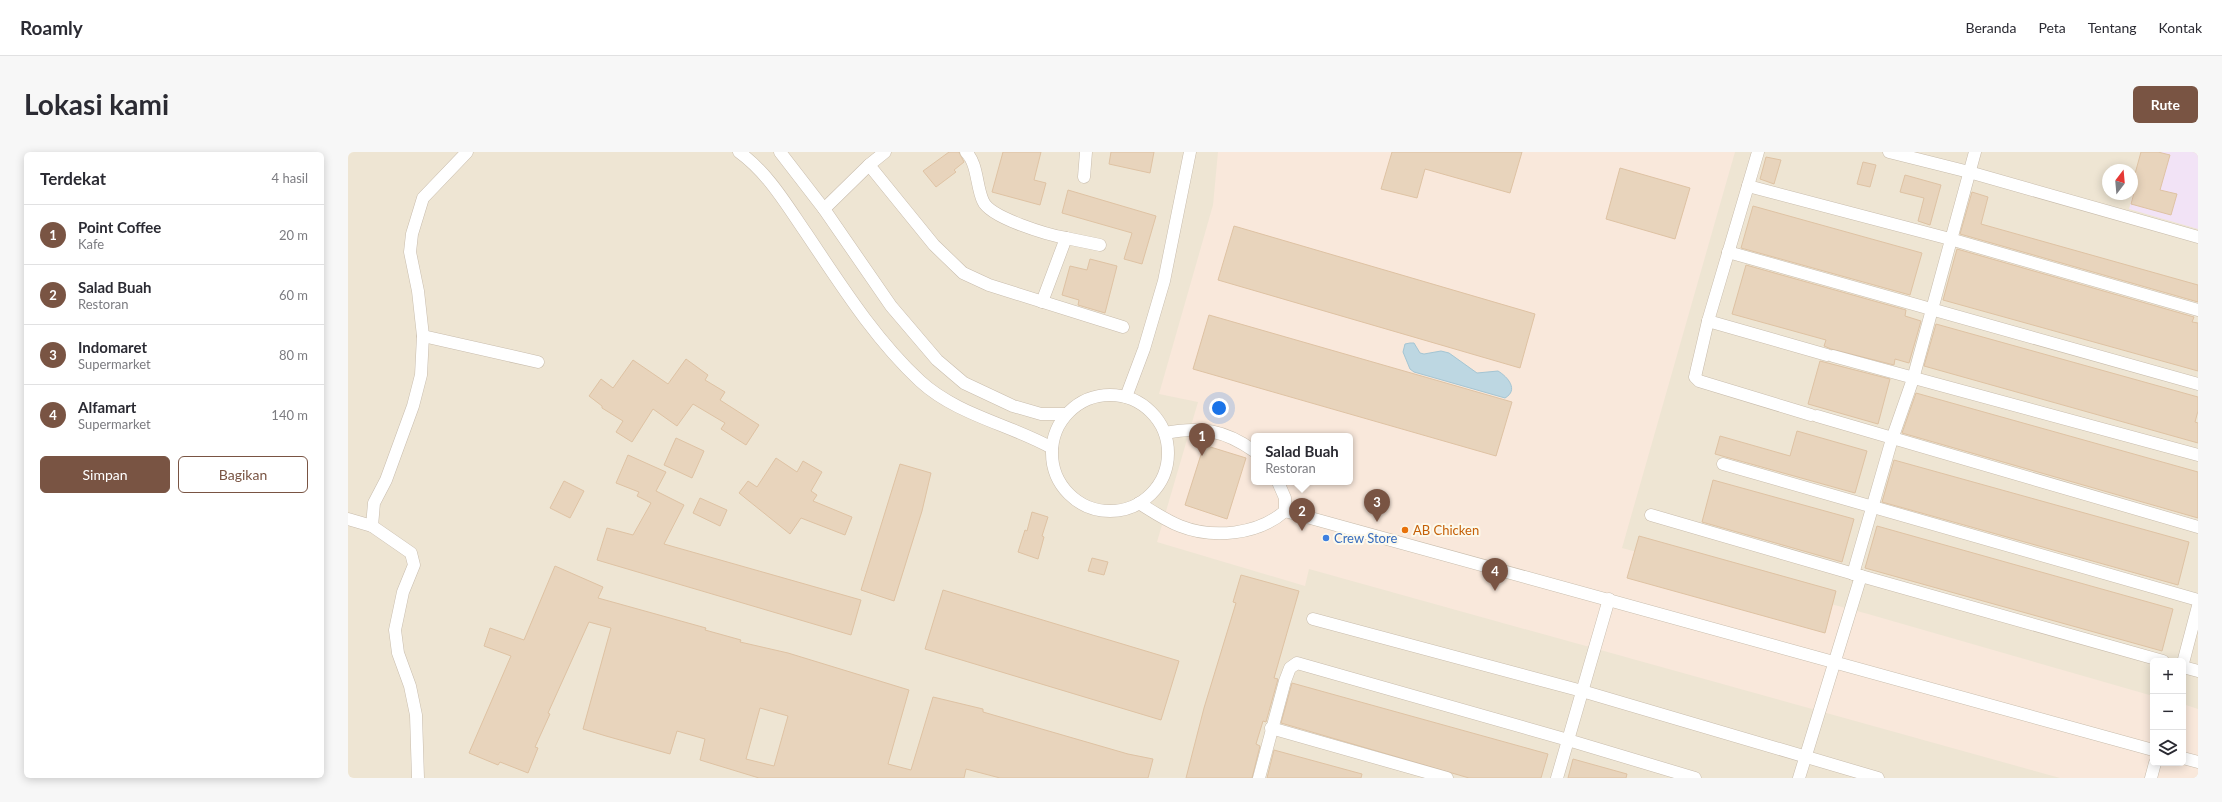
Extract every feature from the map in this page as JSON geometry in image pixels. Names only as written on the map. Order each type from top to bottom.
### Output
[{"type":"street","points":[[372,526],[374,503],[386,480],[413,406],[421,375],[423,336],[418,291],[410,252],[412,234],[423,198],[467,152]]},
{"type":"street","points":[[740,152],[756,164],[870,327],[921,382],[953,405],[1014,429],[1052,448]]},
{"type":"street","points":[[780,152],[824,209],[891,306],[937,360],[964,383],[1013,406],[1041,414],[1066,414]]},
{"type":"street","points":[[824,209],[869,165],[885,152]]},
{"type":"street","points":[[966,152],[972,158],[984,203],[995,213],[1048,234],[1100,245]]},
{"type":"street","points":[[1084,177],[1086,152]]},
{"type":"street","points":[[1126,397],[1144,349],[1164,281],[1190,152]]},
{"type":"street","points":[[1758,152],[1708,320],[1695,371],[1695,377],[1699,381],[1892,440],[2198,527]]},
{"type":"street","points":[[1889,152],[1969,172],[2198,237]]},
{"type":"street","points":[[1799,778],[1834,661],[1857,575],[1872,507],[1892,440],[1914,379],[1950,239],[1975,152]]},
{"type":"street","points":[[869,165],[934,245],[963,272],[989,285],[1123,327]]},
{"type":"street","points":[[1748,186],[1950,239],[2198,310]]},
{"type":"street","points":[[1042,302],[1066,238]]},
{"type":"street","points":[[1728,252],[2198,384]]},
{"type":"street","points":[[1708,320],[1914,379],[2198,455]]},
{"type":"street","points":[[423,336],[538,362]]},
{"type":"street","points":[[1110,394],[1126,397],[1139,402],[1150,410],[1159,421],[1165,433],[1168,449],[1167,465],[1162,480],[1152,494],[1139,503],[1125,509],[1111,511],[1096,509],[1081,503],[1068,493],[1058,480],[1053,464],[1052,448],[1056,430],[1066,414],[1078,403],[1094,397],[1110,394]]},
{"type":"street","points":[[1165,433],[1199,428],[1239,440],[1251,449]]},
{"type":"street","points":[[1723,464],[2198,600]]},
{"type":"street","points":[[1279,485],[1285,498],[1285,511]]},
{"type":"street","points":[[1139,503],[1179,526],[1198,531],[1241,532],[1269,524],[1285,511]]},
{"type":"street","points":[[1285,511],[2150,749]]},
{"type":"street","points":[[1651,515],[2152,658]]},
{"type":"street","points":[[348,519],[372,526],[411,553],[414,558],[414,565],[403,592],[395,630],[398,653],[410,686],[416,715],[418,778]]},
{"type":"street","points":[[1557,778],[1609,599]]},
{"type":"street","points":[[2184,658],[2198,606]]},
{"type":"street","points":[[1313,618],[1582,691],[1878,778]]},
{"type":"street","points":[[1259,778],[1287,677],[1290,668],[1297,663],[1568,740],[1695,778]]},
{"type":"street","points":[[2186,668],[2198,671]]},
{"type":"street","points":[[1272,728],[1447,778]]},
{"type":"street","points":[[2186,759],[2198,762]]},
{"type":"street","points":[[2151,778],[2154,766]]},
{"type":"shaded area","points":[[348,152],[2198,152],[2198,778],[348,778]]},
{"type":"shaded area","points":[[1218,152],[1735,152],[1622,548],[1868,614],[2150,695],[2150,766],[2186,766],[2186,705],[2198,709],[2198,778],[2060,778],[1309,569],[1305,586],[1157,542],[1198,402],[1159,394],[1213,205]]},
{"type":"shaded area","points":[[2145,152],[2198,152],[2198,229],[2129,209],[2132,200],[2138,200],[2138,177]]},
{"type":"water","points":[[1414,343],[1420,353],[1424,354],[1441,351],[1449,353],[1477,373],[1498,371],[1508,380],[1512,388],[1509,395],[1505,398],[1414,372],[1410,369],[1403,352],[1405,344]]},
{"type":"building","points":[[949,152],[959,152],[964,162],[954,170],[956,172],[936,187],[923,171]]},
{"type":"building","points":[[1003,152],[1041,152],[1034,180],[1046,183],[1040,205],[992,192]]},
{"type":"building","points":[[1111,152],[1154,152],[1150,173],[1109,164]]},
{"type":"building","points":[[1392,152],[1522,152],[1510,193],[1425,169],[1417,198],[1381,189]]},
{"type":"building","points":[[2141,152],[2158,152],[2170,155],[2160,190],[2177,194],[2171,215],[2131,204],[2132,200],[2138,200],[2138,164]]},
{"type":"building","points":[[1766,157],[1781,160],[1774,184],[1760,179]]},
{"type":"building","points":[[1863,162],[1876,165],[1870,187],[1857,184]]},
{"type":"building","points":[[1620,168],[1690,188],[1675,239],[1606,219]]},
{"type":"building","points":[[1905,175],[1941,185],[1930,225],[1918,221],[1924,198],[1900,192]]},
{"type":"building","points":[[1068,190],[1156,216],[1142,264],[1124,259],[1132,233],[1062,213]]},
{"type":"building","points":[[1972,192],[1988,197],[1981,224],[2198,285],[2198,302],[1960,234]]},
{"type":"building","points":[[1753,206],[1922,253],[1910,295],[1741,248]]},
{"type":"building","points":[[1234,226],[1535,314],[1520,368],[1218,280]]},
{"type":"building","points":[[1957,249],[2194,317],[2192,322],[2198,323],[2198,371],[1943,300]]},
{"type":"building","points":[[1090,259],[1117,266],[1105,313],[1078,305],[1079,300],[1062,295],[1070,266],[1087,270]]},
{"type":"building","points":[[1746,265],[1906,310],[1905,316],[1921,321],[1909,363],[1895,359],[1894,365],[1831,349],[1824,346],[1826,340],[1732,314]]},
{"type":"building","points":[[1209,315],[1512,402],[1496,456],[1193,369]]},
{"type":"building","points":[[1936,324],[2198,397],[2198,411],[2195,422],[2198,423],[2198,443],[1924,366]]},
{"type":"building","points":[[686,359],[708,375],[705,380],[725,392],[720,400],[759,425],[746,445],[721,429],[725,423],[693,404],[677,426],[653,409],[632,442],[616,432],[623,421],[602,408],[602,406],[589,396],[601,379],[613,388],[633,360],[668,384]]},
{"type":"building","points":[[1820,361],[1890,379],[1878,424],[1808,404]]},
{"type":"building","points":[[1916,393],[2198,472],[2198,518],[1902,433]]},
{"type":"building","points":[[1797,431],[1867,451],[1855,493],[1715,454],[1720,436],[1790,456]]},
{"type":"building","points":[[676,438],[704,451],[692,478],[664,465]]},
{"type":"building","points":[[1204,445],[1246,458],[1227,519],[1185,505]]},
{"type":"building","points":[[628,455],[666,472],[656,491],[684,505],[664,544],[861,600],[851,635],[597,560],[607,528],[633,535],[651,503],[637,496],[639,492],[616,483]]},
{"type":"building","points":[[776,458],[797,472],[803,461],[822,472],[811,491],[817,495],[813,501],[852,517],[845,535],[801,518],[790,534],[739,493],[748,481],[757,487]]},
{"type":"building","points":[[1894,460],[2189,542],[2178,585],[1882,502]]},
{"type":"building","points":[[900,464],[931,473],[922,511],[894,601],[861,590]]},
{"type":"building","points":[[1713,480],[1854,519],[1842,562],[1702,522]]},
{"type":"building","points":[[564,481],[584,491],[570,518],[550,508]]},
{"type":"building","points":[[700,498],[727,510],[720,526],[693,513]]},
{"type":"building","points":[[1032,512],[1048,517],[1042,536],[1044,537],[1038,559],[1018,552],[1025,530],[1027,531]]},
{"type":"building","points":[[1877,526],[2173,609],[2162,651],[1865,568]]},
{"type":"building","points":[[1639,536],[1836,591],[1825,633],[1627,578]]},
{"type":"building","points":[[1092,558],[1108,562],[1104,575],[1088,571]]},
{"type":"building","points":[[555,566],[603,587],[598,598],[706,628],[705,630],[741,640],[740,642],[788,653],[909,690],[888,764],[911,770],[933,697],[983,709],[983,712],[1128,754],[1153,759],[1148,778],[1000,778],[966,769],[964,778],[759,778],[700,760],[705,739],[677,731],[670,754],[583,729],[611,628],[589,622],[548,713],[550,714],[535,747],[538,748],[528,773],[500,762],[498,765],[469,753],[511,656],[484,646],[490,628],[524,640]],"holes":[[[760,708],[788,716],[774,766],[746,759]]]},
{"type":"building","points":[[1241,575],[1299,591],[1274,678],[1278,679],[1266,722],[1263,721],[1256,744],[1260,746],[1252,778],[1186,778],[1204,708],[1236,603],[1233,602]]},
{"type":"building","points":[[943,590],[1179,661],[1161,720],[925,649]]},
{"type":"building","points":[[1292,683],[1548,754],[1541,778],[1469,778],[1281,723]]},
{"type":"building","points":[[1274,750],[1362,774],[1361,778],[1267,778]]},
{"type":"building","points":[[1573,759],[1627,774],[1626,778],[1568,778]]},
{"type":"place","name":"Point Coffee","points":[[1202,456]]},
{"type":"place","name":"Indomaret","points":[[1377,522]]},
{"type":"place","name":"AB Chicken","points":[[1405,530]]},
{"type":"place","name":"Salad Buah","points":[[1302,531]]},
{"type":"place","name":"Crew Store","points":[[1326,538]]},
{"type":"place","name":"Alfamart","points":[[1495,591]]}]
